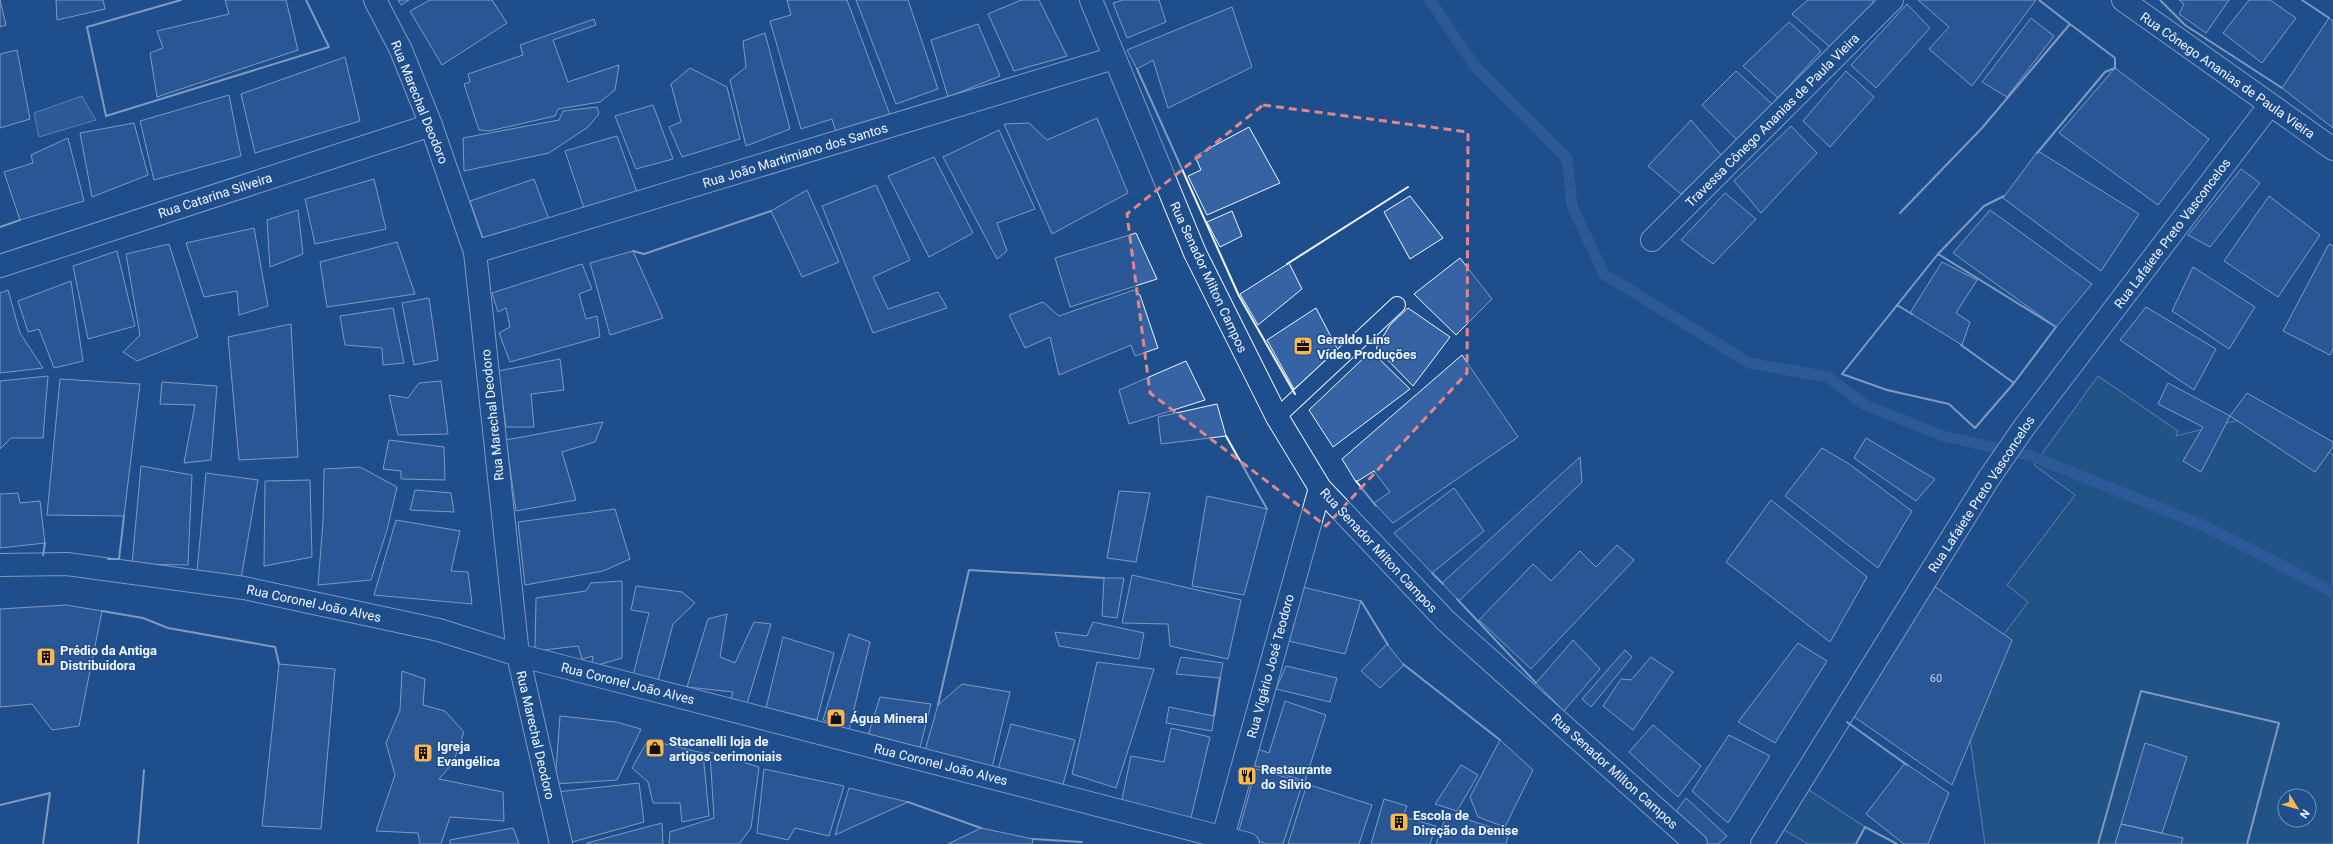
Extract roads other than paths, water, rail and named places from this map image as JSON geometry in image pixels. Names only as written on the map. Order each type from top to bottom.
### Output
[{"type":"street","name":"Rua Marechal Deodoro","points":[[375,0],[401,50],[431,125],[475,252],[518,655],[560,844]]},
{"type":"street","name":"Rua Senador Milton Campos","points":[[1091,0],[1195,253],[1277,418],[1320,488],[1446,621],[1696,844]]},
{"type":"street","name":"Travessa Cônego Ananias de Paula Vieira","points":[[1652,240],[1892,0]]},
{"type":"street","name":"Rua Cônego Ananias de Paula Vieira","points":[[2123,0],[2270,106],[2333,149]]},
{"type":"street","name":"Rua João Martimiano dos Santos","points":[[475,252],[1114,58]]},
{"type":"street","name":"Rua Lafaiete Preto Vasconcelos","points":[[1762,844],[1989,478],[2025,426],[2270,106]]},
{"type":"street","name":"Rua Catarina Silveira","points":[[0,266],[431,125]]},
{"type":"street","name":"Rua Vigário José Teodoro","points":[[1222,840],[1320,488]]},
{"type":"street","name":"Rua Coronel João Alves","points":[[0,565],[67,564],[244,588],[439,630],[518,655],[1222,840],[1248,844]]},
{"type":"lane","points":[[1277,418],[1397,305]]},
{"type":"waterway","points":[[1430,0],[1474,65],[1567,158],[1572,206],[1604,274],[1749,363],[1828,377],[1865,405],[1943,436],[2032,456],[2207,527],[2333,592]]},
{"type":"place","name":"Geraldo Lins Vídeo Produções","points":[[1303,346]]},
{"type":"place","name":"Prédio da Antiga Distribuidora","points":[[46,657]]},
{"type":"place","name":"Água Mineral","points":[[836,718]]},
{"type":"place","name":"Stacanelli loja de artigos cerimoniais","points":[[655,748]]},
{"type":"place","name":"Igreja Evangélica","points":[[423,753]]},
{"type":"place","name":"Restaurante do Sílvio","points":[[1247,776]]},
{"type":"place","name":"Escola de Direção da Denise","points":[[1399,822]]}]
